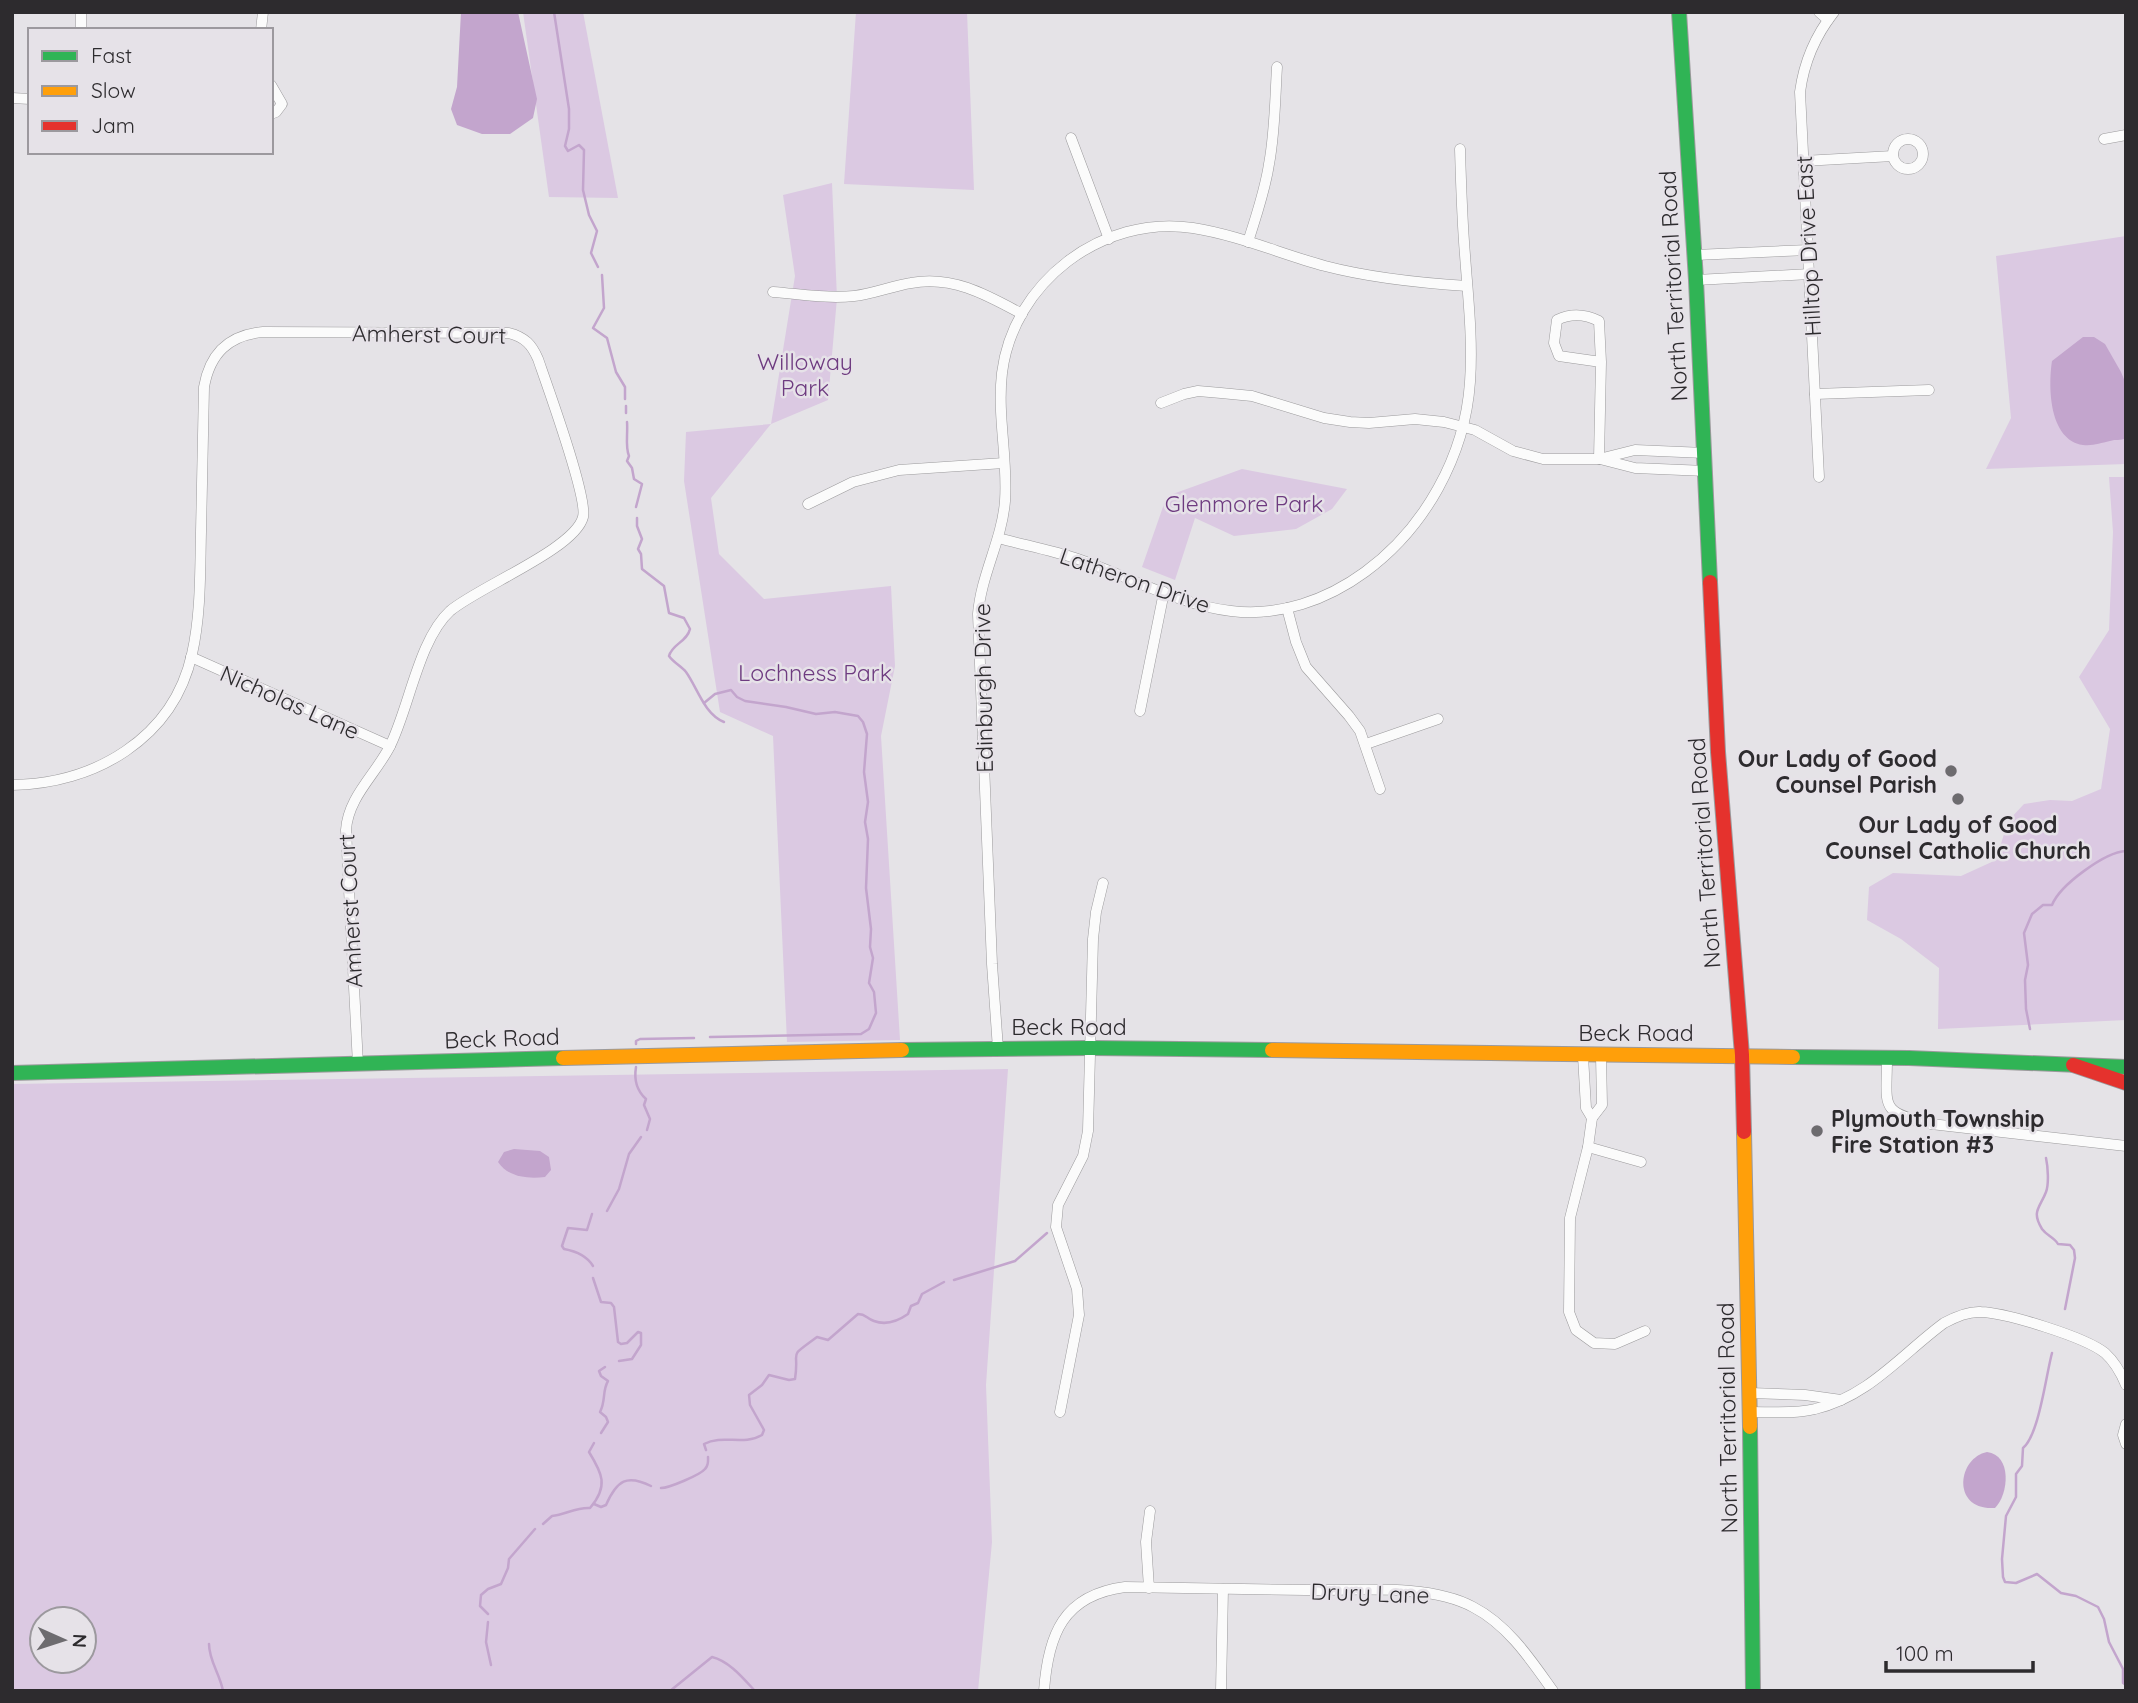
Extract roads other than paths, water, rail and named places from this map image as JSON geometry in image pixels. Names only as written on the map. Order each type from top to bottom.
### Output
[{"type":"main road","name":"North Territorial Road","points":[[1679,12],[1695,255],[1718,752],[1742,1055],[1750,1393],[1753,1691]]},
{"type":"main road","name":"Beck Road","points":[[12,1073],[769,1052],[1090,1048],[1301,1049],[1583,1056],[1742,1055],[2126,1067]]},
{"type":"main road","points":[[2073,1065],[2126,1083]]},
{"type":"street","name":"Hilltop Drive East","points":[[1819,12],[1831,16],[1811,49],[1802,80],[1800,104],[1819,477]]},
{"type":"street","points":[[1248,242],[1270,163],[1276,67]]},
{"type":"street","points":[[273,88],[282,104],[273,113]]},
{"type":"street","points":[[2104,139],[2126,135]]},
{"type":"street","points":[[1071,138],[1108,239]]},
{"type":"street","name":"Latheron Drive","points":[[998,538],[1075,558],[1203,606],[1229,611],[1260,612],[1287,608],[1320,598],[1375,565],[1399,542],[1440,485],[1464,426],[1471,369],[1460,149]]},
{"type":"street","points":[[1803,161],[1893,156]]},
{"type":"street","name":"Edinburgh Drive","points":[[998,1049],[978,614],[981,592],[998,538],[1005,501],[1002,377],[1008,346],[1022,314],[1037,291],[1058,268],[1084,251],[1108,239],[1143,229],[1173,226],[1209,231],[1348,271],[1467,286]]},
{"type":"street","points":[[1695,255],[1809,250]]},
{"type":"street","points":[[1696,280],[1810,274]]},
{"type":"street","points":[[774,292],[836,298],[869,294],[912,283],[940,281],[975,289],[1022,314]]},
{"type":"street","points":[[1599,458],[1601,362],[1599,321],[1587,315],[1565,316],[1557,320],[1554,343],[1559,356],[1601,362]]},
{"type":"street","name":"Amherst Court","points":[[12,785],[64,779],[110,762],[150,731],[163,716],[182,681],[191,657],[199,597],[204,387],[210,366],[222,346],[243,335],[263,332],[481,332],[518,335],[530,344],[538,359],[583,502],[583,518],[580,526],[563,540],[460,604],[444,618],[431,639],[390,746],[353,802],[346,822],[358,1065]]},
{"type":"street","points":[[1815,394],[1929,390]]},
{"type":"street","points":[[1161,403],[1191,393],[1221,393],[1252,396],[1324,418],[1350,422],[1415,419],[1464,426],[1525,455],[1543,459],[1599,458],[1635,450],[1705,453]]},
{"type":"street","points":[[1599,458],[1635,468],[1706,471]]},
{"type":"street","points":[[808,504],[853,482],[899,470],[1004,463]]},
{"type":"street","points":[[1140,712],[1164,592]]},
{"type":"street","points":[[1287,608],[1306,667],[1349,716],[1366,744],[1380,789]]},
{"type":"street","name":"Nicholas Lane","points":[[191,657],[390,746]]},
{"type":"street","points":[[1366,744],[1438,719]]},
{"type":"street","points":[[1060,1412],[1079,1315],[1077,1289],[1056,1227],[1058,1205],[1083,1156],[1088,1131],[1093,939],[1103,883]]},
{"type":"street","points":[[1601,1055],[1602,1105],[1592,1118],[1588,1147],[1570,1218],[1570,1318],[1581,1336],[1594,1343],[1615,1344],[1645,1331]]},
{"type":"street","points":[[1583,1056],[1586,1108],[1592,1118]]},
{"type":"street","points":[[1886,1058],[1887,1100],[1899,1116],[1931,1124],[2126,1146]]},
{"type":"street","points":[[1588,1147],[1641,1162]]},
{"type":"street","points":[[1750,1412],[1812,1410],[1845,1400],[1877,1380],[1944,1323],[1955,1317],[1979,1312],[1999,1315],[2087,1342],[2112,1360],[2126,1385]]},
{"type":"street","points":[[1750,1393],[1845,1400]]},
{"type":"street","points":[[2126,1424],[2123,1435],[2126,1444]]},
{"type":"street","points":[[1149,1587],[1146,1542],[1150,1511]]},
{"type":"street","name":"Drury Lane","points":[[1044,1691],[1049,1647],[1059,1626],[1074,1608],[1098,1593],[1113,1589],[1149,1587],[1387,1591],[1455,1599],[1485,1614],[1508,1633],[1553,1691]]},
{"type":"street","points":[[1221,1691],[1223,1589]]},
{"type":"waterway","points":[[554,12],[569,109],[569,129],[565,146],[568,151],[579,145],[584,150],[583,190],[589,215],[597,231],[591,253],[598,267]]},
{"type":"waterway","points":[[602,275],[604,308],[593,328],[607,338],[616,372],[625,387],[625,399]]},
{"type":"waterway","points":[[626,406],[626,413]]},
{"type":"waterway","points":[[627,422],[627,461],[632,468],[634,479],[642,484],[636,507]]},
{"type":"waterway","points":[[637,518],[642,539],[638,549],[642,569],[664,586],[669,613],[684,618],[690,629],[669,656],[686,672],[711,713],[724,722]]},
{"type":"waterway","points":[[704,703],[715,694],[731,690],[745,701],[816,714],[835,712],[858,716],[863,722],[867,734],[864,772],[868,802],[865,822],[868,839],[866,888],[873,958],[869,983],[874,992],[876,1013],[869,1029],[861,1034],[710,1037]]},
{"type":"waterway","points":[[2030,1029],[2026,1009],[2025,980],[2028,965],[2024,933],[2032,914],[2043,905],[2052,905],[2073,879],[2095,863],[2126,851]]},
{"type":"waterway","points":[[636,1044],[640,1039],[694,1038]]},
{"type":"waterway","points":[[636,1067],[637,1084],[646,1099],[644,1105],[650,1119],[647,1130]]},
{"type":"waterway","points":[[607,1211],[619,1189],[629,1154],[641,1137]]},
{"type":"waterway","points":[[2046,1158],[2048,1185],[2037,1218],[2042,1229],[2058,1244],[2070,1245],[2074,1250],[2075,1258],[2065,1309]]},
{"type":"waterway","points":[[592,1214],[587,1230],[568,1228],[562,1246],[584,1257],[593,1266]]},
{"type":"waterway","points":[[954,1280],[1015,1261],[1047,1233]]},
{"type":"waterway","points":[[593,1278],[601,1302],[611,1303],[614,1307],[618,1342],[627,1343],[638,1332],[641,1333],[641,1345],[632,1359],[619,1361]]},
{"type":"waterway","points":[[706,1450],[704,1444],[711,1441],[748,1440],[762,1435],[764,1430],[750,1405],[749,1395],[762,1385],[769,1375],[795,1379],[796,1355],[817,1337],[828,1340],[858,1314],[879,1322],[896,1321],[908,1314],[911,1306],[918,1303],[922,1294],[944,1282]]},
{"type":"waterway","points":[[2052,1353],[2038,1418],[2029,1441],[2023,1448],[2022,1466],[2016,1474],[2016,1497],[2006,1516],[2003,1577],[2005,1582],[2016,1583],[2037,1574],[2061,1593],[2076,1596],[2098,1607],[2104,1619],[2109,1642],[2123,1669],[2123,1683],[2126,1685]]},
{"type":"waterway","points":[[601,1433],[608,1422],[600,1412],[608,1381],[599,1371],[605,1367]]},
{"type":"waterway","points":[[543,1524],[552,1516],[590,1508],[596,1500],[600,1493],[601,1480],[589,1452],[594,1443]]},
{"type":"waterway","points":[[661,1488],[702,1472],[707,1466],[708,1457]]},
{"type":"waterway","points":[[594,1504],[601,1507],[606,1505],[614,1490],[629,1480],[651,1486]]},
{"type":"waterway","points":[[488,1614],[480,1606],[481,1595],[501,1584],[509,1559],[535,1529]]},
{"type":"waterway","points":[[488,1622],[486,1642],[491,1665]]},
{"type":"waterway","points":[[209,1644],[223,1691]]},
{"type":"waterway","points":[[670,1691],[712,1657],[730,1666],[755,1691]]},
{"type":"place","name":"Our Lady of Good Counsel Parish","points":[[1951,771]]},
{"type":"place","name":"Our Lady of Good Counsel Catholic Church","points":[[1958,799]]},
{"type":"place","name":"Plymouth Township Fire Station #3","points":[[1817,1131]]},
{"type":"park label","name":"Willoway Park","points":[[805,374]]},
{"type":"park label","name":"Glenmore Park","points":[[1244,503]]},
{"type":"park label","name":"Lochness Park","points":[[815,672]]}]
